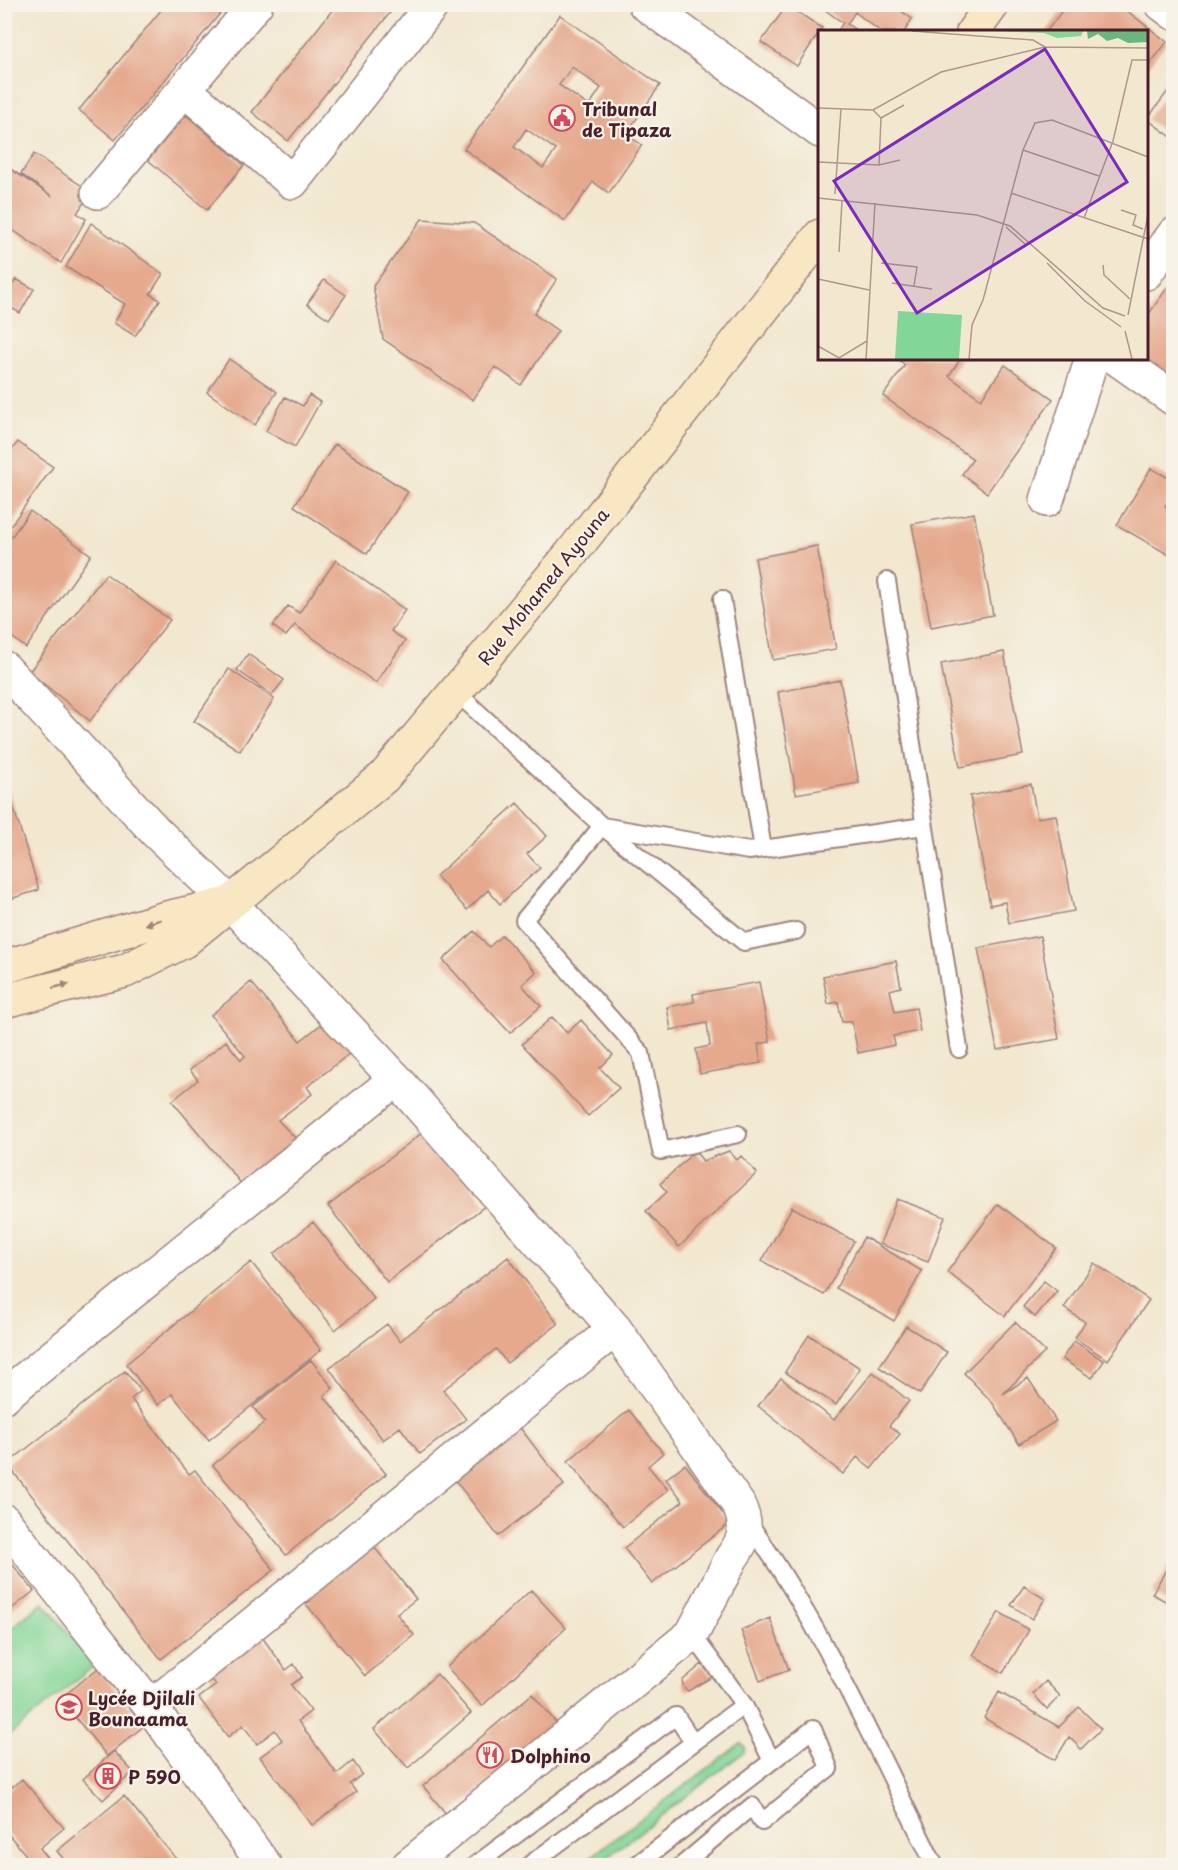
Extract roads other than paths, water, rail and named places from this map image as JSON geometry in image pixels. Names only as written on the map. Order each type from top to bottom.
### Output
[{"type":"main road","points":[[974,30],[993,4]]},
{"type":"main road","name":"Rue Mohamed Ayouna","points":[[4,1001],[125,971],[184,941],[384,777],[571,554],[818,237]]},
{"type":"main road","points":[[4,967],[166,918],[230,903]]},
{"type":"street","points":[[98,192],[256,4]]},
{"type":"street","points":[[185,90],[292,182],[433,4]]},
{"type":"street","points":[[645,4],[818,129]]},
{"type":"street","points":[[1162,4],[1173,13]]},
{"type":"street","points":[[1148,270],[1173,234]]},
{"type":"street","points":[[1047,500],[1091,360]]},
{"type":"street","points":[[1119,360],[1173,399]]},
{"type":"street","points":[[4,668],[156,832],[230,903],[396,1079],[615,1329],[738,1503],[745,1517],[745,1532],[740,1546],[692,1634],[408,1866]]},
{"type":"street","points":[[4,1396],[396,1079]]},
{"type":"street","points":[[151,1707],[615,1329]]},
{"type":"street","points":[[4,1521],[151,1707],[266,1866]]},
{"type":"lane","points":[[887,581],[958,1049]]},
{"type":"lane","points":[[722,599],[763,849]]},
{"type":"lane","points":[[456,692],[602,826],[744,942],[796,931]]},
{"type":"lane","points":[[602,826],[749,851],[924,826]]},
{"type":"lane","points":[[602,826],[524,920],[641,1053],[661,1151],[738,1134]]},
{"type":"lane","points":[[745,1517],[777,1562],[821,1640],[935,1866]]},
{"type":"lane","points":[[692,1634],[744,1705],[772,1761]]},
{"type":"lane","points":[[528,1866],[744,1705]]},
{"type":"lane","points":[[474,1866],[676,1716],[693,1742]]},
{"type":"lane","points":[[637,1865],[813,1729],[829,1768],[762,1822],[752,1806],[681,1866]]},
{"type":"place","name":"Tribunal de Tipaza","points":[[562,118]]},
{"type":"place","name":"Lycée Djilali Bounaama","points":[[69,1707]]},
{"type":"place","name":"Dolphino","points":[[490,1755]]},
{"type":"place","name":"P 590","points":[[108,1776]]}]
